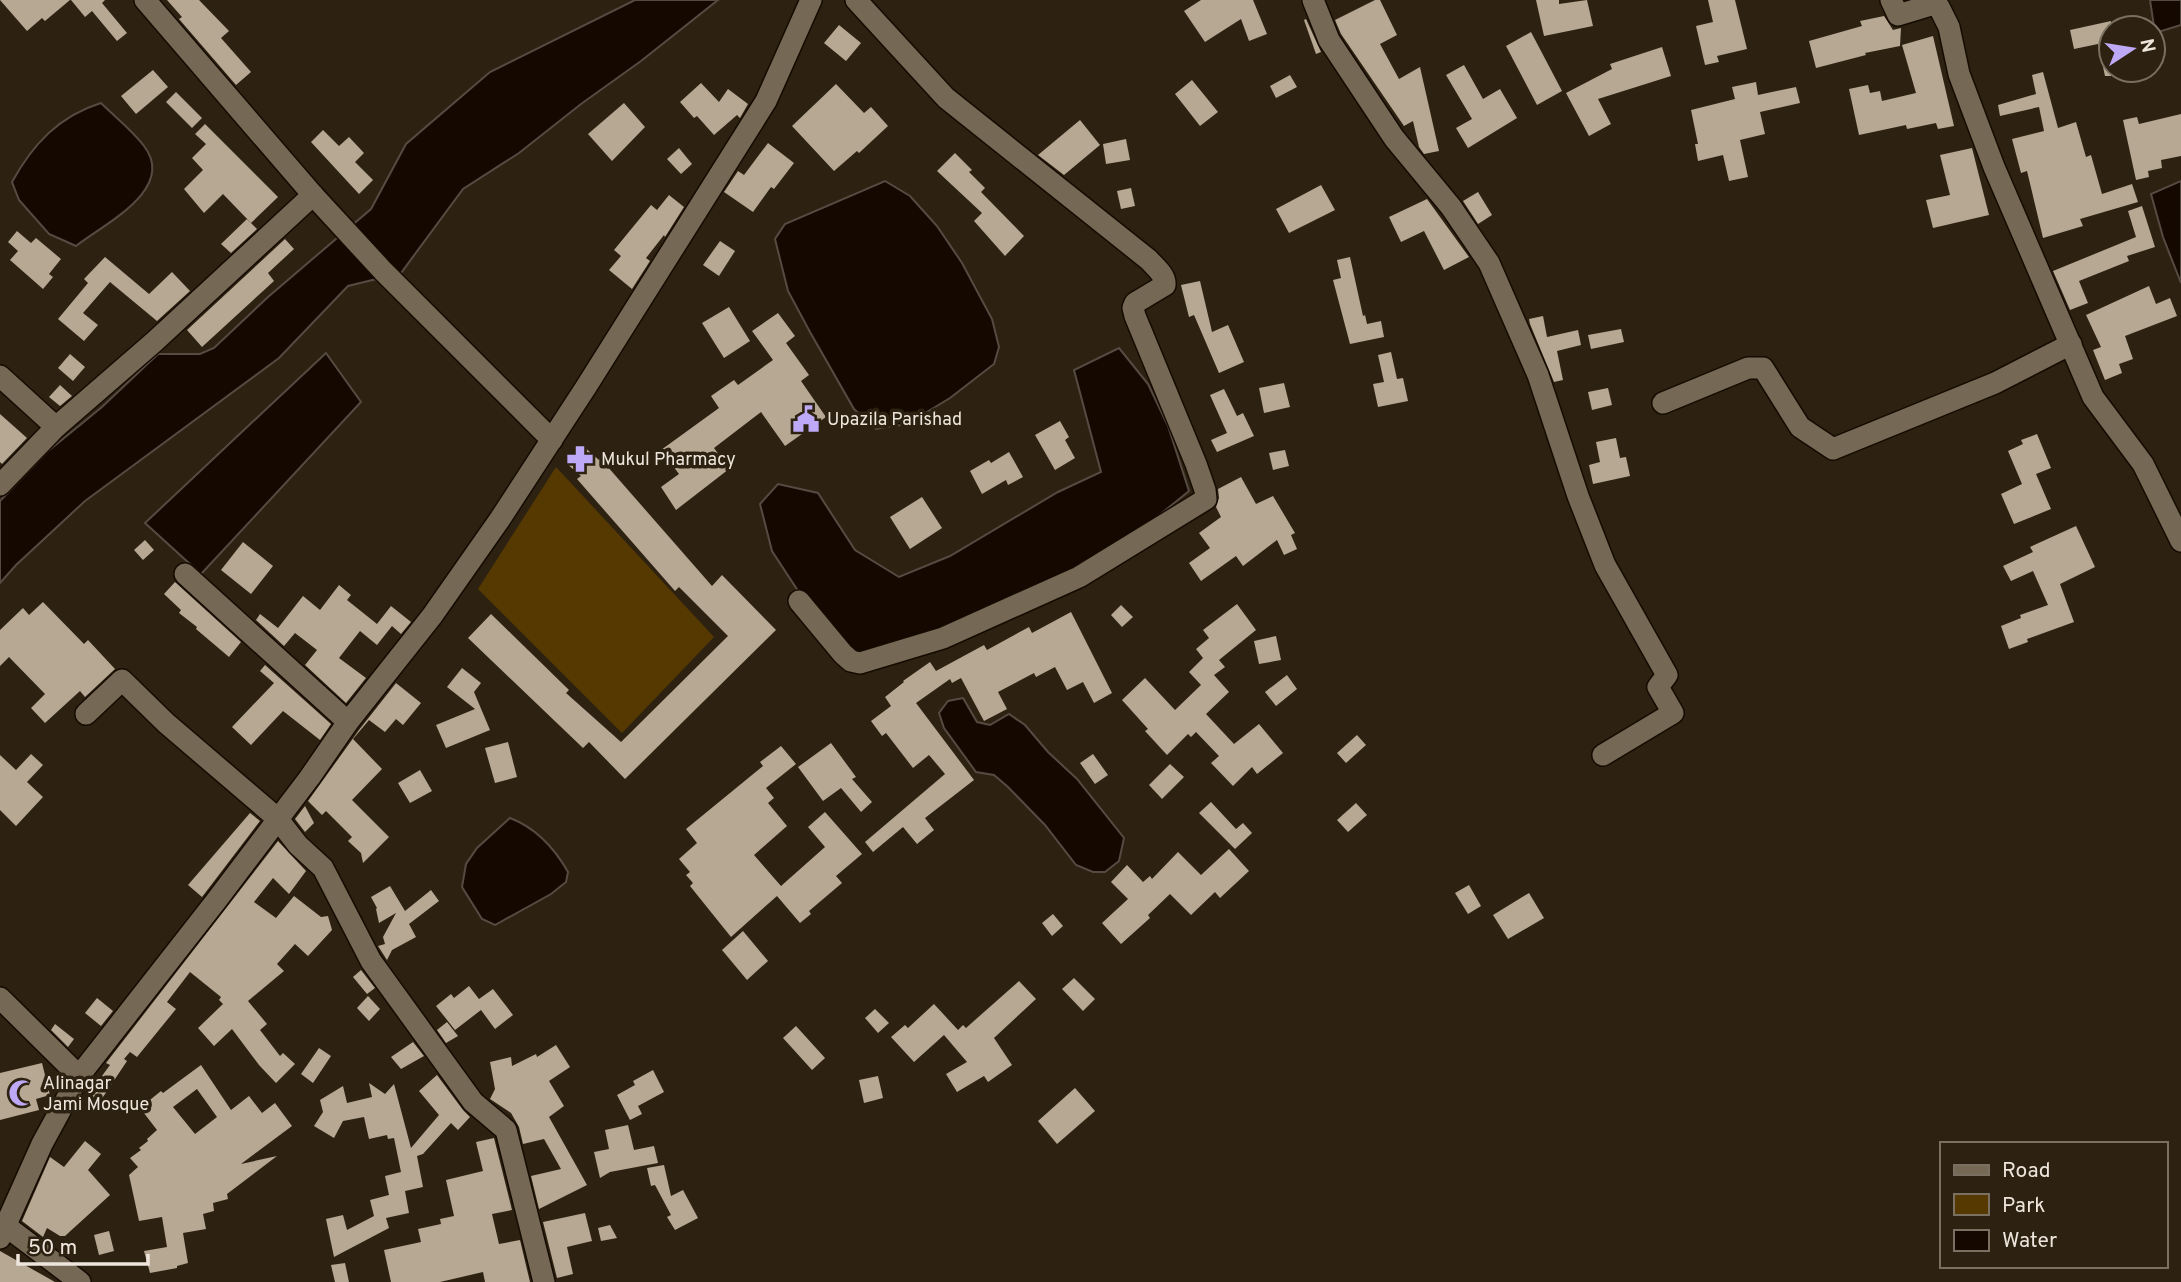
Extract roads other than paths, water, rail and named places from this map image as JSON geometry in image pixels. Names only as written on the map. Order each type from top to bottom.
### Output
[{"type":"street","points":[[145,0],[313,195],[442,332],[552,440]]},
{"type":"street","points":[[80,1282],[3,1232],[42,1144],[79,1076],[216,901],[348,722],[432,616],[552,440],[766,102],[811,0]]},
{"type":"street","points":[[799,601],[843,653],[851,661],[860,663],[943,638],[1079,578],[1206,499],[1196,464],[1135,316],[1135,303],[1165,285],[1166,280],[1149,260],[946,98],[856,0]]},
{"type":"street","points":[[1313,0],[1329,40],[1394,138],[1451,207],[1489,263],[1538,375],[1578,496],[1605,565],[1667,675],[1658,687],[1673,713],[1603,755]]},
{"type":"street","points":[[1891,0],[1898,15],[1931,5],[1939,7],[1949,27],[1959,74],[1994,167],[2093,397],[2143,464],[2181,541]]},
{"type":"street","points":[[0,485],[56,427],[154,342],[313,195]]},
{"type":"street","points":[[1663,403],[1748,368],[1763,368],[1800,427],[1833,449],[1995,383],[2071,344]]},
{"type":"street","points":[[0,376],[56,427]]},
{"type":"street","points":[[185,574],[348,722]]},
{"type":"street","points":[[86,714],[122,680],[166,723],[277,818],[298,845],[323,869],[372,961],[473,1102],[506,1130],[544,1282]]},
{"type":"street","points":[[0,998],[79,1076]]},
{"type":"water","points":[[635,0],[718,0],[519,153],[463,189],[401,273],[348,286],[279,358],[85,501],[0,583],[0,501],[47,452],[102,407],[158,354],[200,354],[214,348],[268,297],[371,209],[406,144],[490,72]]},
{"type":"water","points":[[2150,0],[2181,0],[2181,25],[2167,29],[2167,14],[2152,14]]},
{"type":"water","points":[[101,103],[144,146],[152,162],[151,177],[133,204],[76,246],[49,234],[19,200],[12,182],[29,155],[49,133],[72,115]]},
{"type":"water","points":[[885,181],[910,196],[937,226],[962,263],[992,319],[999,347],[994,364],[950,398],[907,424],[876,429],[854,409],[788,291],[775,239],[785,224]]},
{"type":"water","points":[[2181,181],[2181,283],[2163,237],[2151,194]]},
{"type":"water","points":[[1119,348],[1148,384],[1168,426],[1189,491],[1136,534],[1077,569],[954,627],[859,657],[806,603],[772,551],[760,504],[778,484],[818,493],[855,550],[899,577],[950,556],[1058,492],[1101,472],[1074,370]]},
{"type":"water","points":[[326,353],[361,402],[201,574],[145,523]]},
{"type":"water","points":[[963,698],[977,722],[990,725],[1009,714],[1025,725],[1048,752],[1077,779],[1124,838],[1119,861],[1105,872],[1093,872],[1076,865],[1045,825],[1008,787],[994,775],[976,772],[944,728],[939,713],[948,701]]},
{"type":"water","points":[[510,818],[528,827],[544,840],[568,872],[566,882],[551,894],[495,925],[482,919],[462,887],[466,864],[477,848]]},
{"type":"place","name":"Upazila Parishad","points":[[806,419]]},
{"type":"place","name":"Mukul Pharmacy","points":[[580,459]]},
{"type":"place","name":"Alinagar Jami Mosque","points":[[22,1093]]}]
